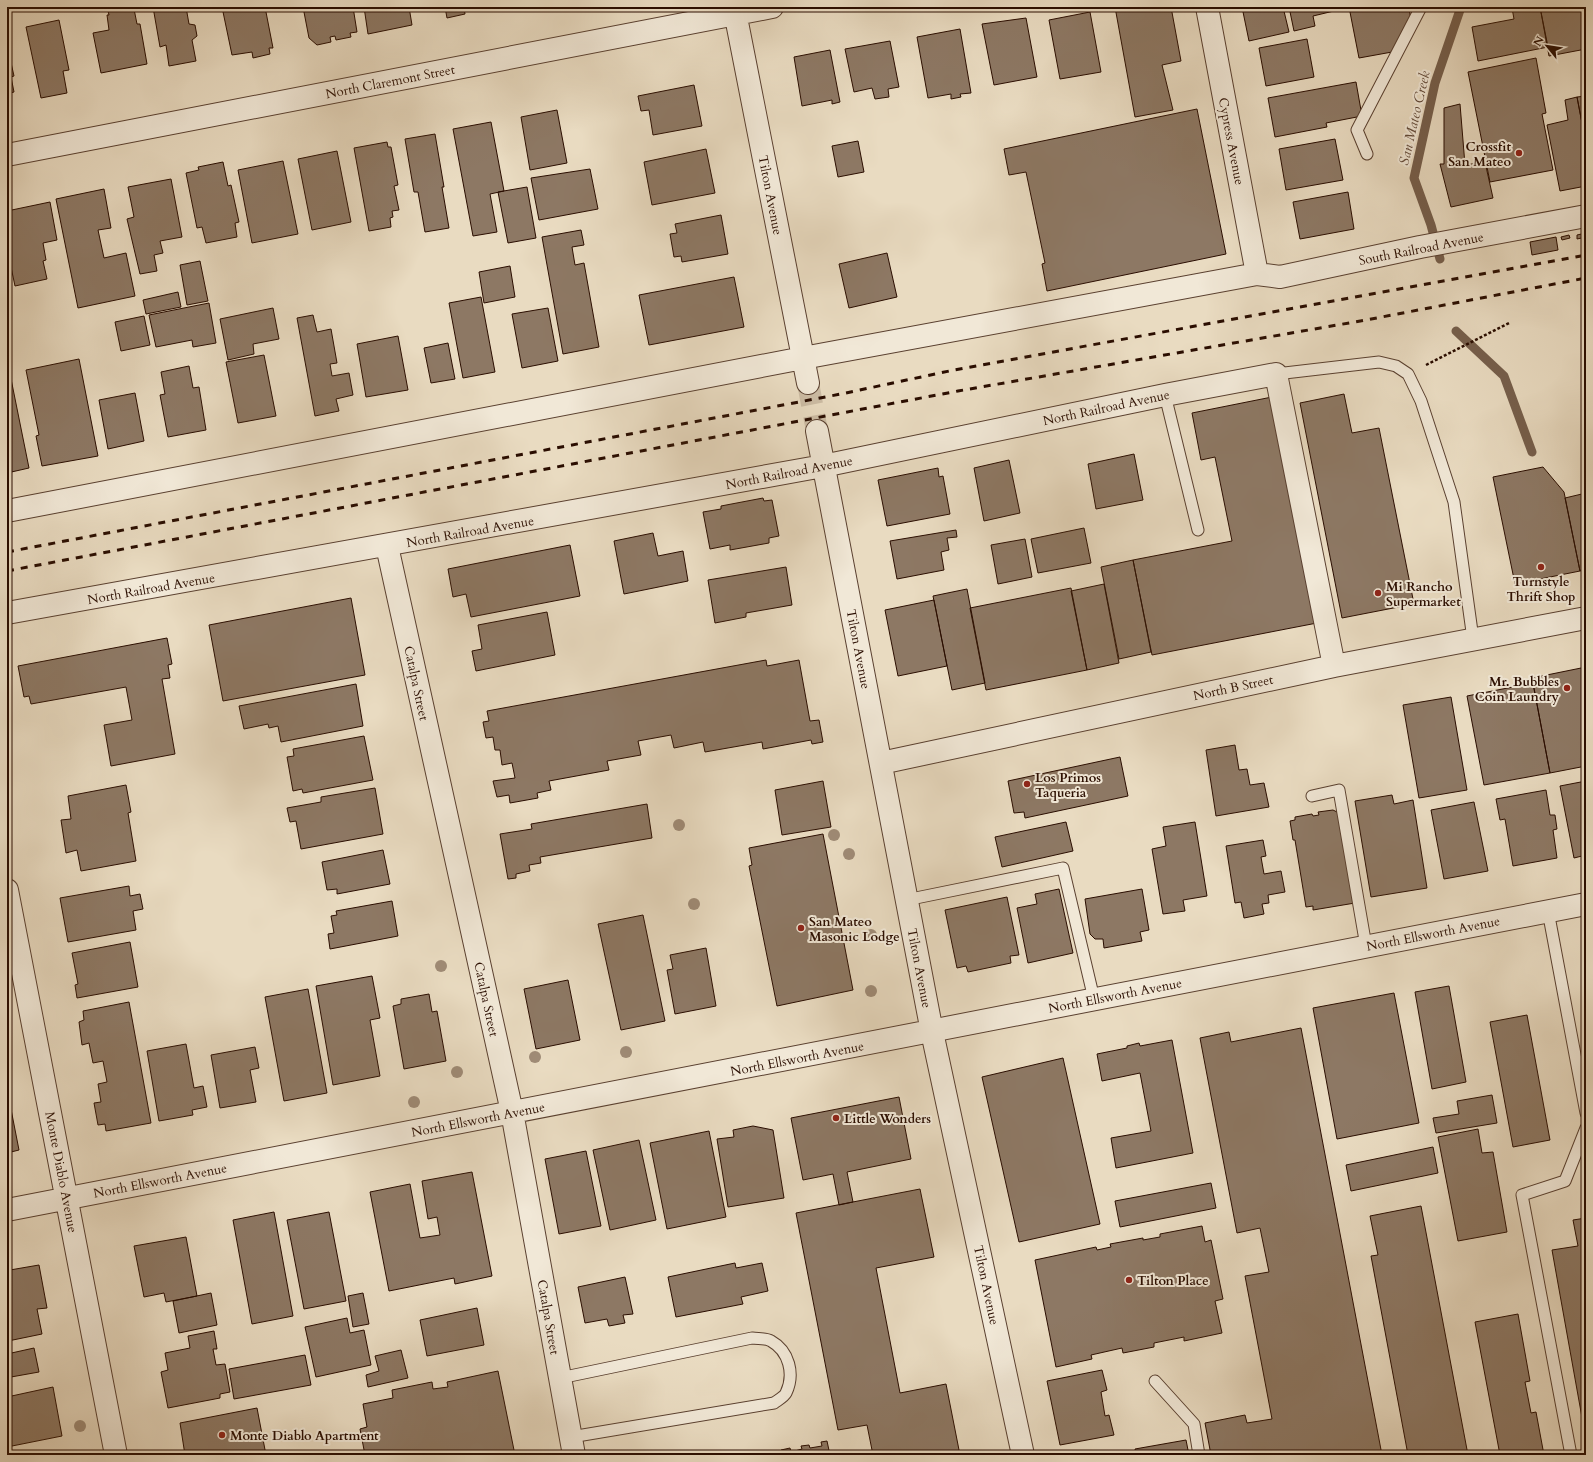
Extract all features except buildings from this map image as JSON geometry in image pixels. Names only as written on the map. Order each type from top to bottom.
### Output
[{"type":"street","name":"North Claremont Street","points":[[7,155],[734,11],[772,7]]},
{"type":"street","name":"Cypress Avenue","points":[[1207,7],[1257,274]]},
{"type":"street","name":"Tilton Avenue","points":[[734,11],[808,383]]},
{"type":"street","name":"South Railroad Avenue","points":[[1257,274],[1280,277],[1420,247],[1586,216]]},
{"type":"street","points":[[7,512],[803,358],[1257,274]]},
{"type":"street","points":[[1276,374],[1334,666]]},
{"type":"street","name":"North Railroad Avenue","points":[[7,613],[387,546],[823,466],[1165,395],[1276,374]]},
{"type":"street","name":"Tilton Avenue","points":[[817,431],[932,1032],[1024,1455]]},
{"type":"street","name":"Catalpa Street","points":[[387,546],[512,1112],[573,1446]]},
{"type":"street","name":"North B Street","points":[[881,763],[1334,666],[1586,618]]},
{"type":"street","name":"Monte Diablo Avenue","points":[[7,890],[68,1198],[116,1455]]},
{"type":"street","name":"North Ellsworth Avenue","points":[[7,1210],[932,1032],[1094,999],[1586,904]]},
{"type":"lane","points":[[1367,154],[1357,130],[1421,7]]},
{"type":"lane","points":[[1276,374],[1379,362],[1396,366],[1408,374],[1421,401],[1454,502],[1473,639]]},
{"type":"lane","points":[[1165,395],[1198,530]]},
{"type":"lane","points":[[1312,796],[1339,790],[1366,946]]},
{"type":"lane","points":[[906,900],[1063,868],[1094,999]]},
{"type":"lane","points":[[1548,911],[1586,1113]]},
{"type":"lane","points":[[1570,1455],[1522,1195],[1565,1182],[1586,1128]]},
{"type":"lane","points":[[560,1378],[752,1338],[770,1340],[782,1350],[788,1360],[790,1379],[785,1394],[774,1403],[573,1446]]},
{"type":"lane","points":[[1155,1381],[1194,1424],[1199,1455]]},
{"type":"path","points":[[1431,362],[1509,323]]},
{"type":"waterway","name":"San Mateo Creek","points":[[1440,259],[1431,225],[1414,178],[1435,83],[1461,7]]},
{"type":"waterway","name":"San Mateo Creek","points":[[1456,331],[1504,376],[1532,452]]},
{"type":"tunnel","points":[[808,383],[817,431]]},
{"type":"railway","points":[[7,552],[841,394],[954,370],[1586,255]]},
{"type":"railway","points":[[7,571],[958,391],[1366,320],[1586,278]]},
{"type":"place","name":"Crossfit San Mateo","points":[[1519,153]]},
{"type":"place","name":"Turnstyle Thrift Shop","points":[[1541,567]]},
{"type":"place","name":"Mi Rancho Supermarket","points":[[1378,593]]},
{"type":"place","name":"Mr. Bubbles Coin Laundry","points":[[1567,688]]},
{"type":"place","name":"Los Primos Taqueria","points":[[1027,784]]},
{"type":"place","name":"San Mateo Masonic Lodge","points":[[801,928]]},
{"type":"place","name":"Little Wonders","points":[[836,1118]]},
{"type":"place","name":"Tilton Place","points":[[1129,1280]]},
{"type":"place","name":"Monte Diablo Apartment","points":[[222,1435]]}]
